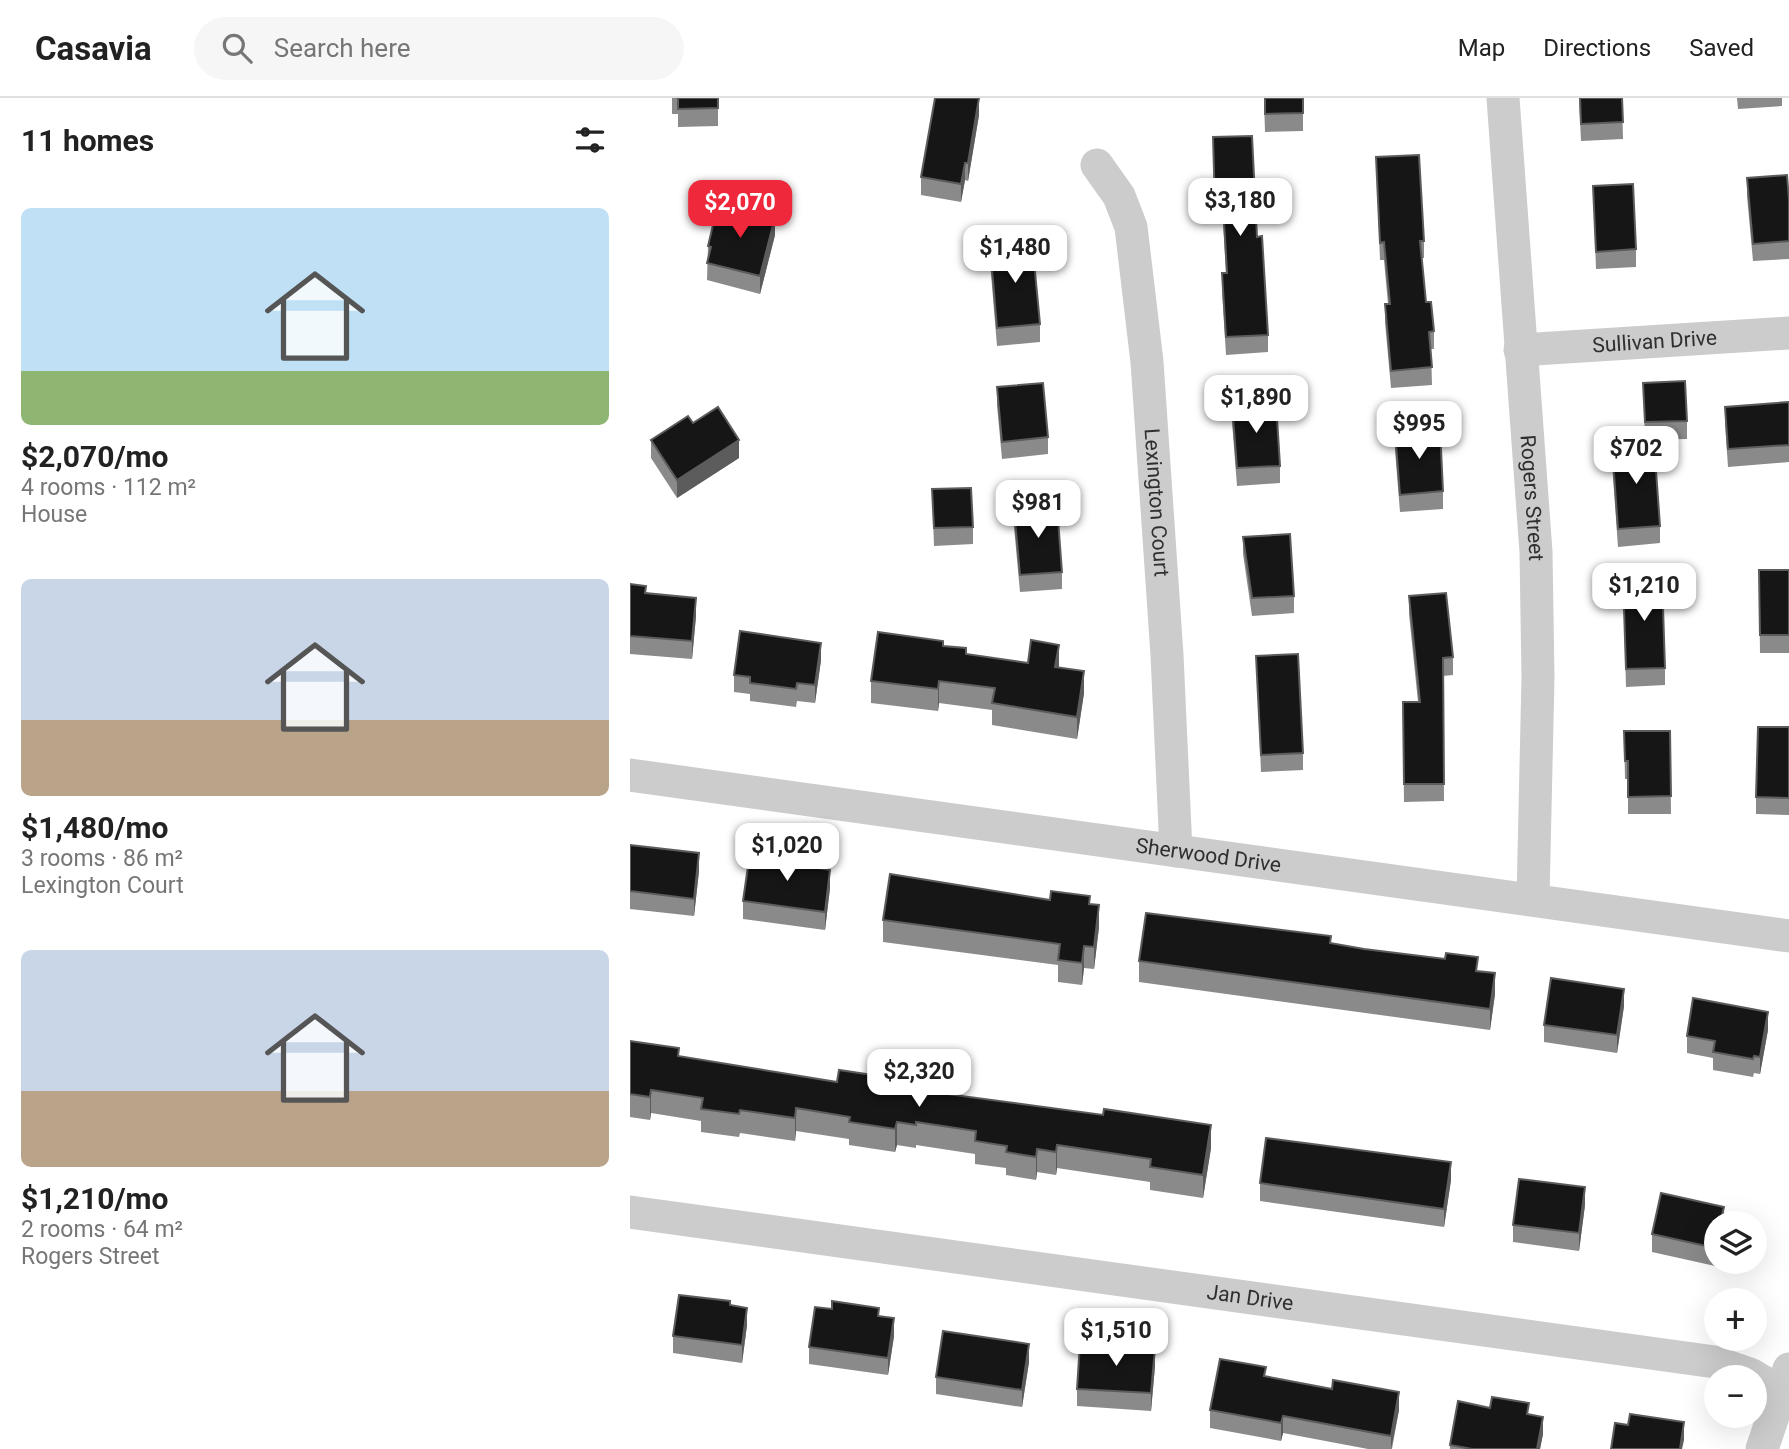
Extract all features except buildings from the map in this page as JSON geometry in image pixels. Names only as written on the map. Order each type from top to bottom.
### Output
[{"type":"street","name":"Rogers Street","points":[[1503,98],[1536,580],[1538,677],[1533,899]]},
{"type":"street","name":"Lexington Court","points":[[1097,164],[1119,196],[1130,227],[1147,362],[1167,656],[1176,851]]},
{"type":"street","name":"Sullivan Drive","points":[[1520,350],[1789,333]]},
{"type":"street","name":"Sherwood Drive","points":[[630,775],[1789,936]]},
{"type":"street","name":"Jan Drive","points":[[630,1212],[1716,1362],[1750,1374],[1785,1381]]},
{"type":"street","points":[[1762,1449],[1785,1381]]}]
